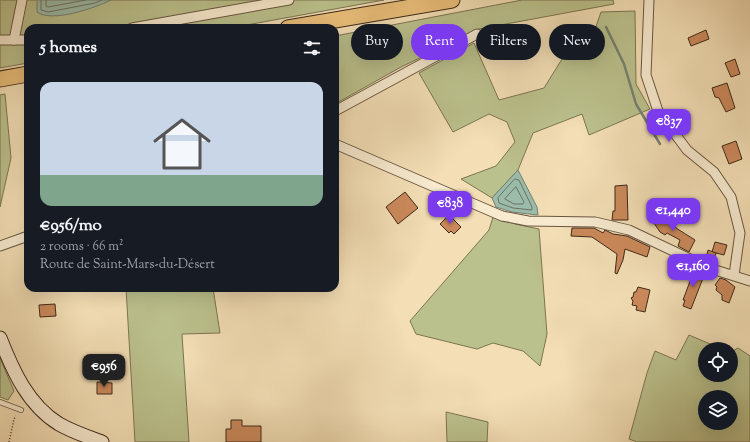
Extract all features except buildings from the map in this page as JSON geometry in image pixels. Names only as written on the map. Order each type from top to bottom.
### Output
[{"type":"main road","points":[[311,24],[452,0]]},
{"type":"main road","points":[[0,79],[24,75]]},
{"type":"main road","points":[[0,338],[19,381],[44,411],[59,423],[102,442]]},
{"type":"street","points":[[14,40],[22,0]]},
{"type":"street","points":[[154,24],[289,0]]},
{"type":"street","points":[[649,0],[646,75],[658,111],[687,150],[714,172],[731,196],[740,233],[734,275]]},
{"type":"street","points":[[339,109],[476,35]]},
{"type":"street","points":[[0,40],[24,40]]},
{"type":"street","points":[[339,146],[502,216],[528,221],[595,222],[629,230],[709,268],[750,281]]},
{"type":"street","points":[[0,246],[24,237]]},
{"type":"lane","points":[[0,402],[21,410]]},
{"type":"path","points":[[9,442],[14,419],[21,410]]},
{"type":"green space","points":[[0,0],[384,0],[252,24],[24,24],[24,64],[0,68]]},
{"type":"green space","points":[[522,0],[613,0],[614,4],[506,24],[476,24],[476,30],[468,34],[468,24],[411,24],[411,60],[415,60],[339,102],[339,35],[351,33],[351,60],[403,60],[403,24],[397,24]]},
{"type":"green space","points":[[635,11],[636,84],[650,109],[589,135],[582,114],[533,133],[518,170],[492,198],[461,179],[496,166],[515,142],[507,122],[489,114],[453,132],[419,73],[443,60],[468,60],[468,46],[474,43],[476,48],[476,60],[481,60],[499,100],[544,88],[561,60],[605,60],[605,24],[597,24],[601,12]]},
{"type":"green space","points":[[5,94],[11,158],[0,207],[0,95]]},
{"type":"green space","points":[[493,217],[515,224],[539,229],[547,334],[540,366],[523,351],[493,343],[477,349],[416,334],[410,321],[489,230]]},
{"type":"green space","points":[[126,292],[214,292],[220,333],[182,334],[189,442],[135,442]]},
{"type":"green space","points":[[689,335],[706,342],[698,342],[698,382],[738,382],[738,348],[750,356],[750,442],[637,442],[629,439],[647,373],[655,351],[676,360]]},
{"type":"green space","points":[[0,358],[14,391],[8,400],[0,397]]},
{"type":"green space","points":[[446,412],[488,422],[487,442],[447,442]]},
{"type":"water","points":[[37,0],[111,0],[85,10],[53,16],[44,15],[37,12]]},
{"type":"water","points":[[518,170],[537,207],[538,215],[512,212],[496,207],[492,198]]},
{"type":"waterway","points":[[606,27],[624,64],[636,104],[660,144]]}]
